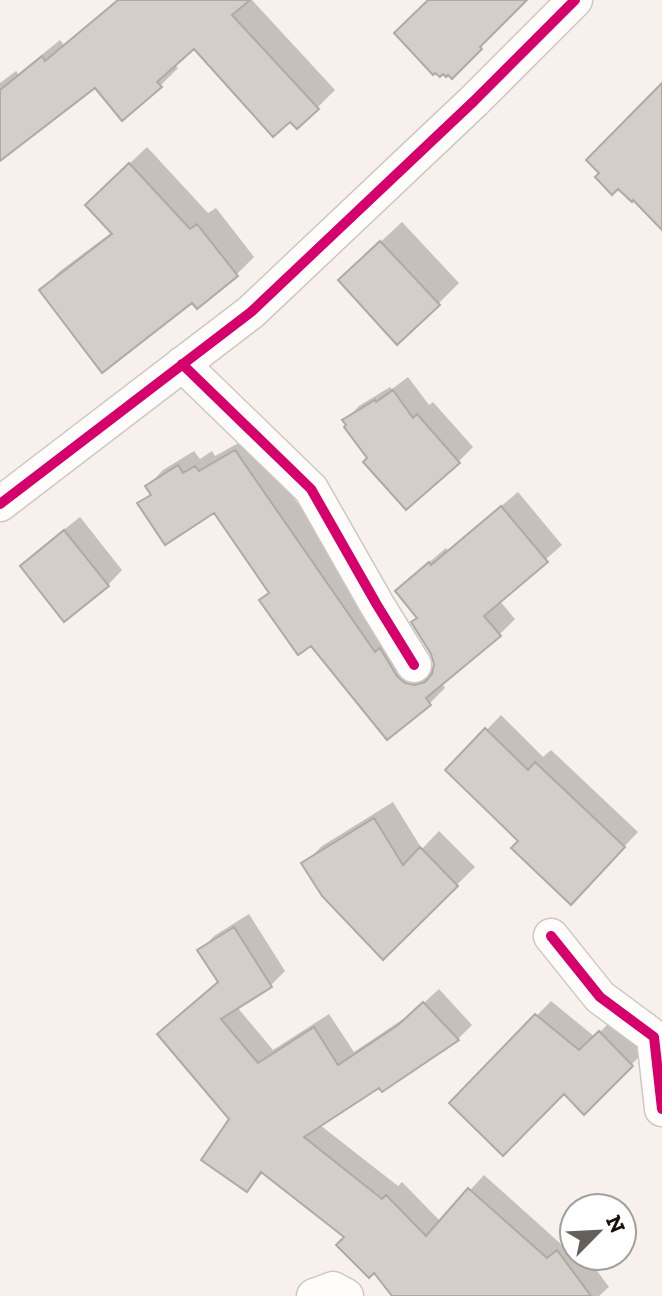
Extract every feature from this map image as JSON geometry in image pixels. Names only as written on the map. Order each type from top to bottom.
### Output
[{"type":"street","points":[[0,504],[251,312],[474,101],[575,0]]},
{"type":"street","points":[[182,364],[311,489],[414,665]]},
{"type":"street","points":[[551,936],[600,997],[654,1037],[662,1109]]},
{"type":"street","points":[[314,1296],[333,1289],[346,1296]]},
{"type":"building","points":[[118,0],[250,0],[232,15],[319,109],[297,129],[290,122],[273,137],[194,49],[157,82],[162,87],[122,121],[95,88],[0,161],[0,90],[42,56],[45,61]]},
{"type":"building","points":[[428,0],[527,0],[452,79],[448,75],[433,75],[394,33]]},
{"type":"building","points":[[662,83],[662,230],[618,189],[612,195],[595,177],[599,173],[586,160]]},
{"type":"building","points":[[129,163],[190,229],[197,224],[238,276],[197,309],[192,303],[102,373],[39,290],[112,234],[85,205]]},
{"type":"building","points":[[380,241],[440,305],[397,345],[338,280]]},
{"type":"building","points":[[393,390],[413,418],[417,414],[460,463],[406,510],[363,462],[367,458],[342,420]]},
{"type":"building","points":[[235,450],[375,652],[380,648],[397,676],[405,683],[415,685],[425,682],[432,674],[434,664],[411,622],[417,618],[395,591],[429,562],[431,565],[501,506],[548,562],[484,616],[501,636],[426,698],[431,705],[387,740],[311,646],[298,655],[259,600],[269,593],[214,513],[165,545],[137,503],[151,495],[145,486],[178,465],[183,473],[195,466],[199,471]]},
{"type":"building","points":[[64,530],[109,586],[64,622],[20,566]]},
{"type":"building","points":[[485,728],[528,770],[535,762],[625,847],[571,905],[511,848],[518,841],[445,770]]},
{"type":"building","points":[[374,818],[403,865],[420,847],[458,886],[383,960],[322,896],[301,863]]},
{"type":"building","points":[[234,927],[272,987],[221,1019],[258,1063],[314,1027],[338,1065],[398,1025],[423,1002],[459,1040],[382,1092],[379,1088],[304,1137],[382,1199],[386,1195],[426,1236],[468,1188],[547,1258],[557,1250],[558,1272],[573,1272],[591,1296],[392,1296],[374,1273],[369,1278],[336,1245],[344,1237],[261,1172],[247,1192],[201,1160],[229,1119],[157,1034],[218,982],[197,950]]},
{"type":"building","points":[[535,1014],[579,1050],[599,1031],[633,1066],[584,1115],[564,1094],[503,1156],[449,1103]]},
{"type":"cycle path","points":[[0,504],[251,312],[474,101],[575,0]]},
{"type":"cycle path","points":[[182,364],[311,489],[414,665]]},
{"type":"cycle path","points":[[551,936],[600,997],[654,1037],[662,1109]]}]
